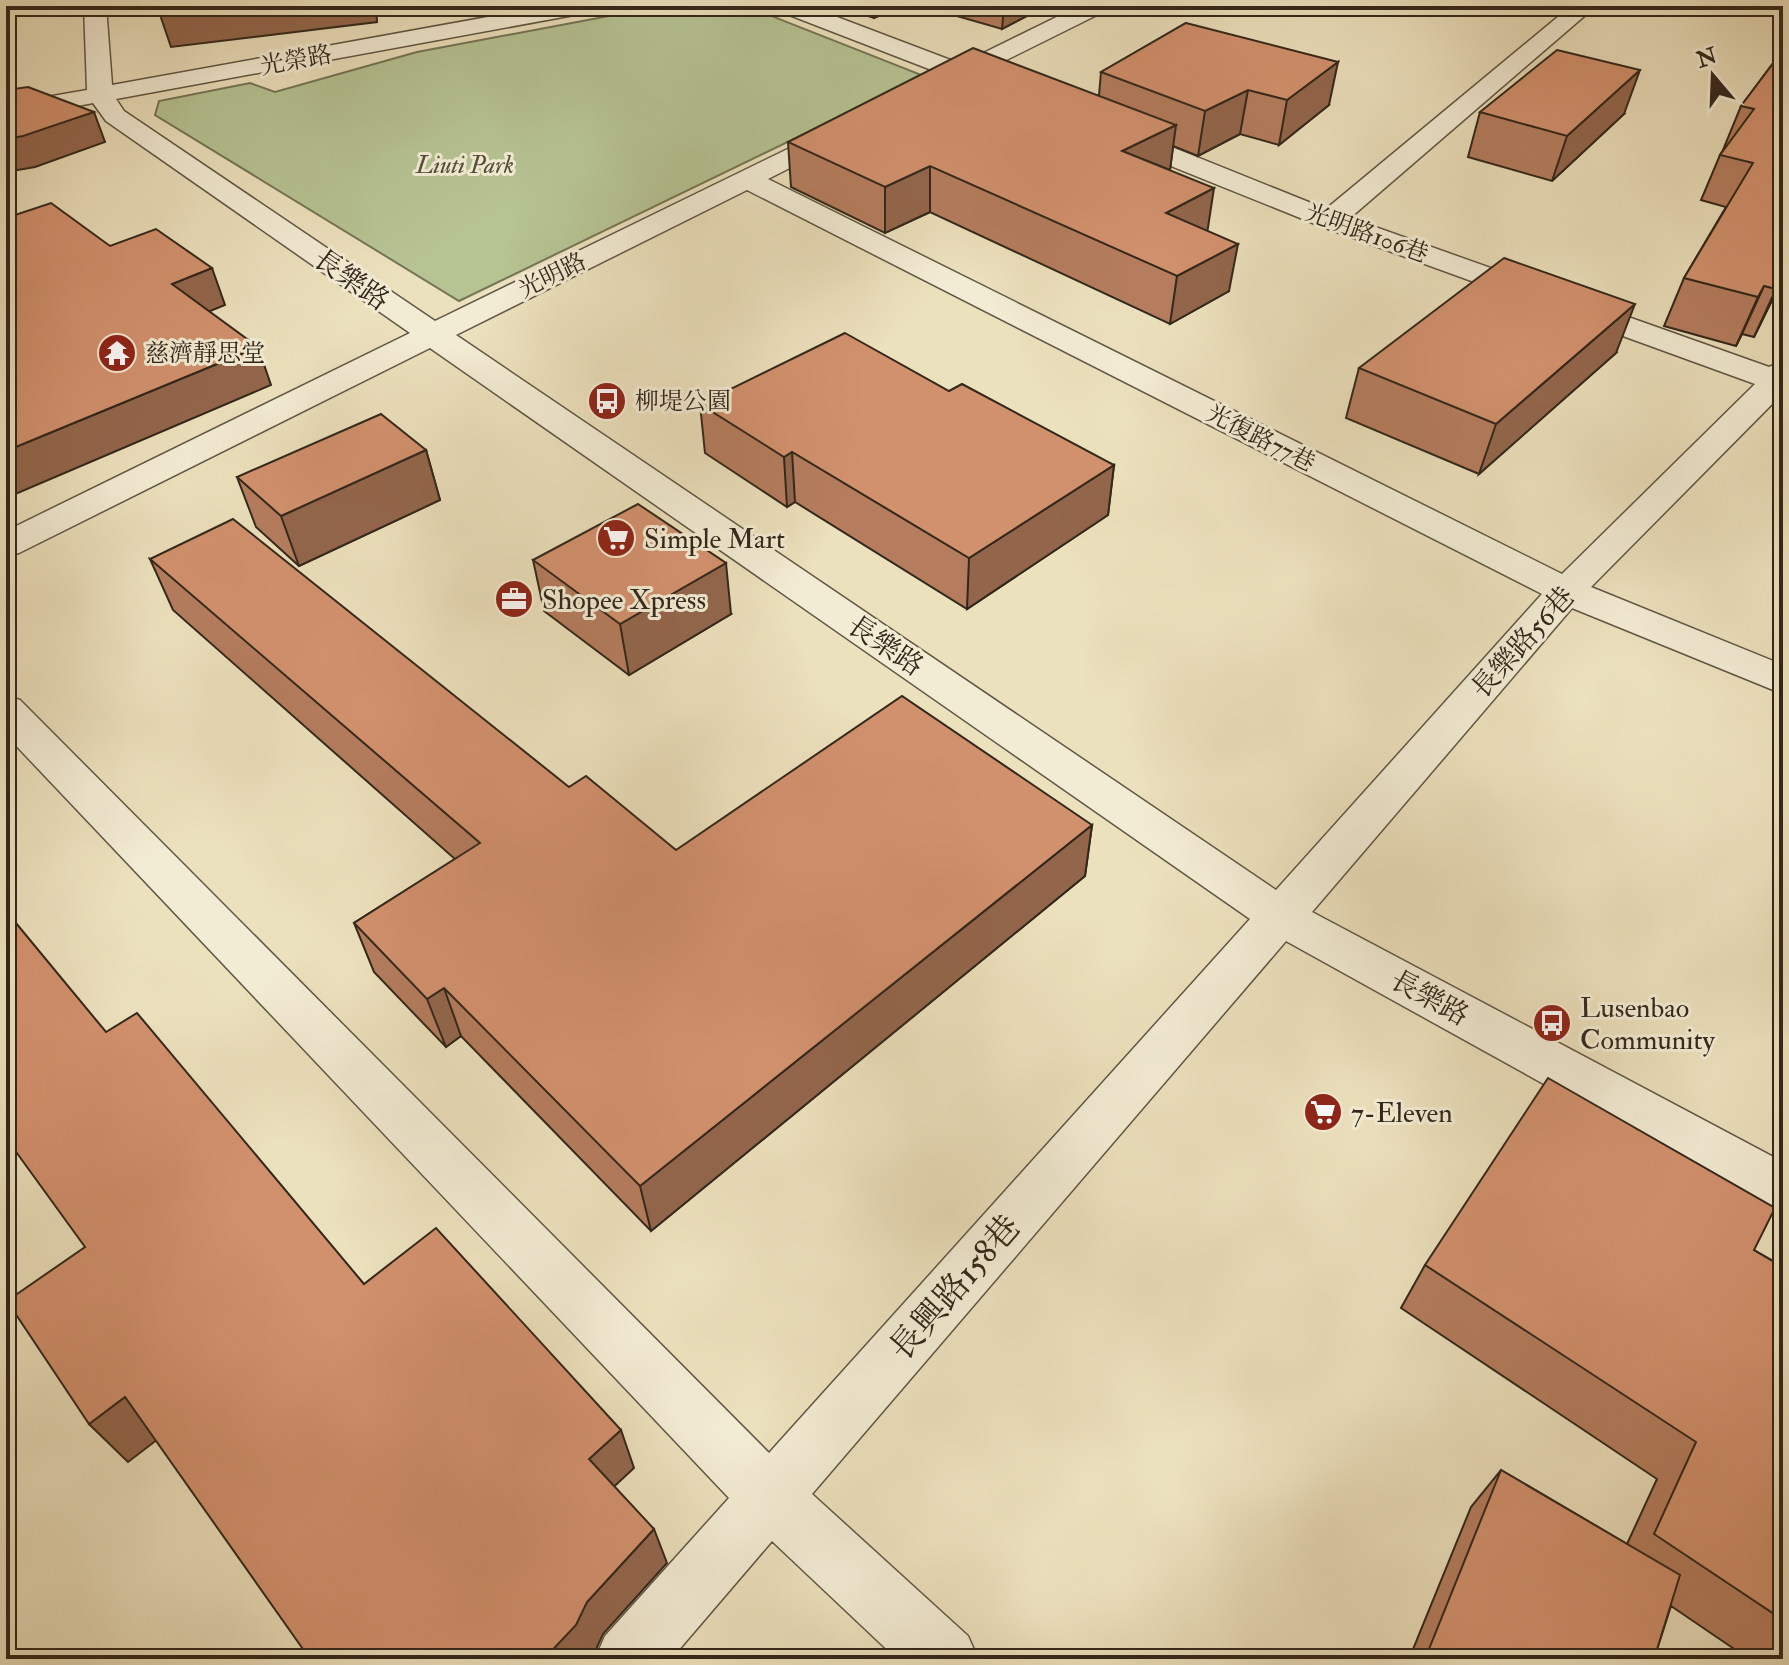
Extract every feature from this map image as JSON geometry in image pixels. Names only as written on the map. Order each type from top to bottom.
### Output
[{"type":"street","points":[[95,6],[100,95]]},
{"type":"street","name":"光榮路","points":[[6,112],[512,13],[585,6]]},
{"type":"street","points":[[787,6],[1005,91]]},
{"type":"street","points":[[918,94],[1097,6]]},
{"type":"street","points":[[1330,220],[1585,6]]},
{"type":"street","name":"長樂路","points":[[100,95],[115,116],[1280,916],[1783,1189]]},
{"type":"street","name":"光明路","points":[[6,545],[875,116]]},
{"type":"street","name":"光明路106巷","points":[[1094,126],[1330,220],[1781,378]]},
{"type":"street","name":"光復路77巷","points":[[747,179],[1566,591],[1783,680]]},
{"type":"street","name":"長樂路56巷","points":[[1280,916],[1566,591],[1781,378]]},
{"type":"street","points":[[6,710],[770,1497],[945,1659]]},
{"type":"street","name":"長興路158巷","points":[[628,1659],[1280,916]]},
{"type":"green space","name":"Liuti Park","points":[[662,6],[746,6],[924,76],[459,301],[155,115],[159,101],[250,83],[275,92],[417,52]]},
{"type":"building","points":[[1186,23],[1338,62],[1287,100],[1248,90],[1205,111],[1101,72]]},
{"type":"building","points":[[973,48],[1176,125],[1122,151],[1214,188],[1166,213],[1238,244],[1177,276],[930,166],[885,187],[788,142]]},
{"type":"building","points":[[1557,50],[1640,70],[1567,136],[1480,112]]},
{"type":"building","points":[[1783,50],[1783,274],[1776,289],[1764,286],[1758,297],[1684,278],[1753,163],[1720,155],[1754,109],[1741,106]]},
{"type":"building","points":[[28,87],[94,112],[6,139],[6,90]]},
{"type":"building","name":"慈濟靜思堂","points":[[51,203],[110,246],[156,229],[212,268],[172,284],[258,347],[6,451],[6,218]]},
{"type":"building","points":[[1504,258],[1635,304],[1496,424],[1359,368]]},
{"type":"building","points":[[845,333],[949,391],[962,384],[1114,465],[969,558],[792,452],[784,457],[700,404]]},
{"type":"building","points":[[381,414],[426,450],[281,516],[237,477]]},
{"type":"building","points":[[638,504],[726,563],[620,624],[533,560]]},
{"type":"building","points":[[233,519],[569,787],[586,776],[676,850],[902,696],[1092,825],[640,1186],[444,988],[427,999],[354,923],[480,843],[150,559]]},
{"type":"building","points":[[6,911],[106,1032],[137,1013],[364,1284],[436,1228],[621,1430],[589,1459],[654,1529],[587,1602],[576,1625],[544,1659],[310,1659],[125,1397],[89,1424],[7,1301],[85,1247],[6,1138]]},
{"type":"building","points":[[1548,1078],[1775,1208],[1754,1250],[1783,1267],[1783,1620],[1654,1534],[1696,1442],[1425,1265]]},
{"type":"building","points":[[1501,1470],[1680,1575],[1654,1659],[1425,1659]]},
{"type":"place","name":"慈濟靜思堂","points":[[117,353]]},
{"type":"place","name":"柳堤公園","points":[[607,401]]},
{"type":"place","name":"Simple Mart","points":[[616,538]]},
{"type":"place","name":"Shopee Xpress","points":[[514,599]]},
{"type":"place","name":"Lusenbao Community","points":[[1552,1023]]},
{"type":"place","name":"7-Eleven","points":[[1323,1112]]}]
